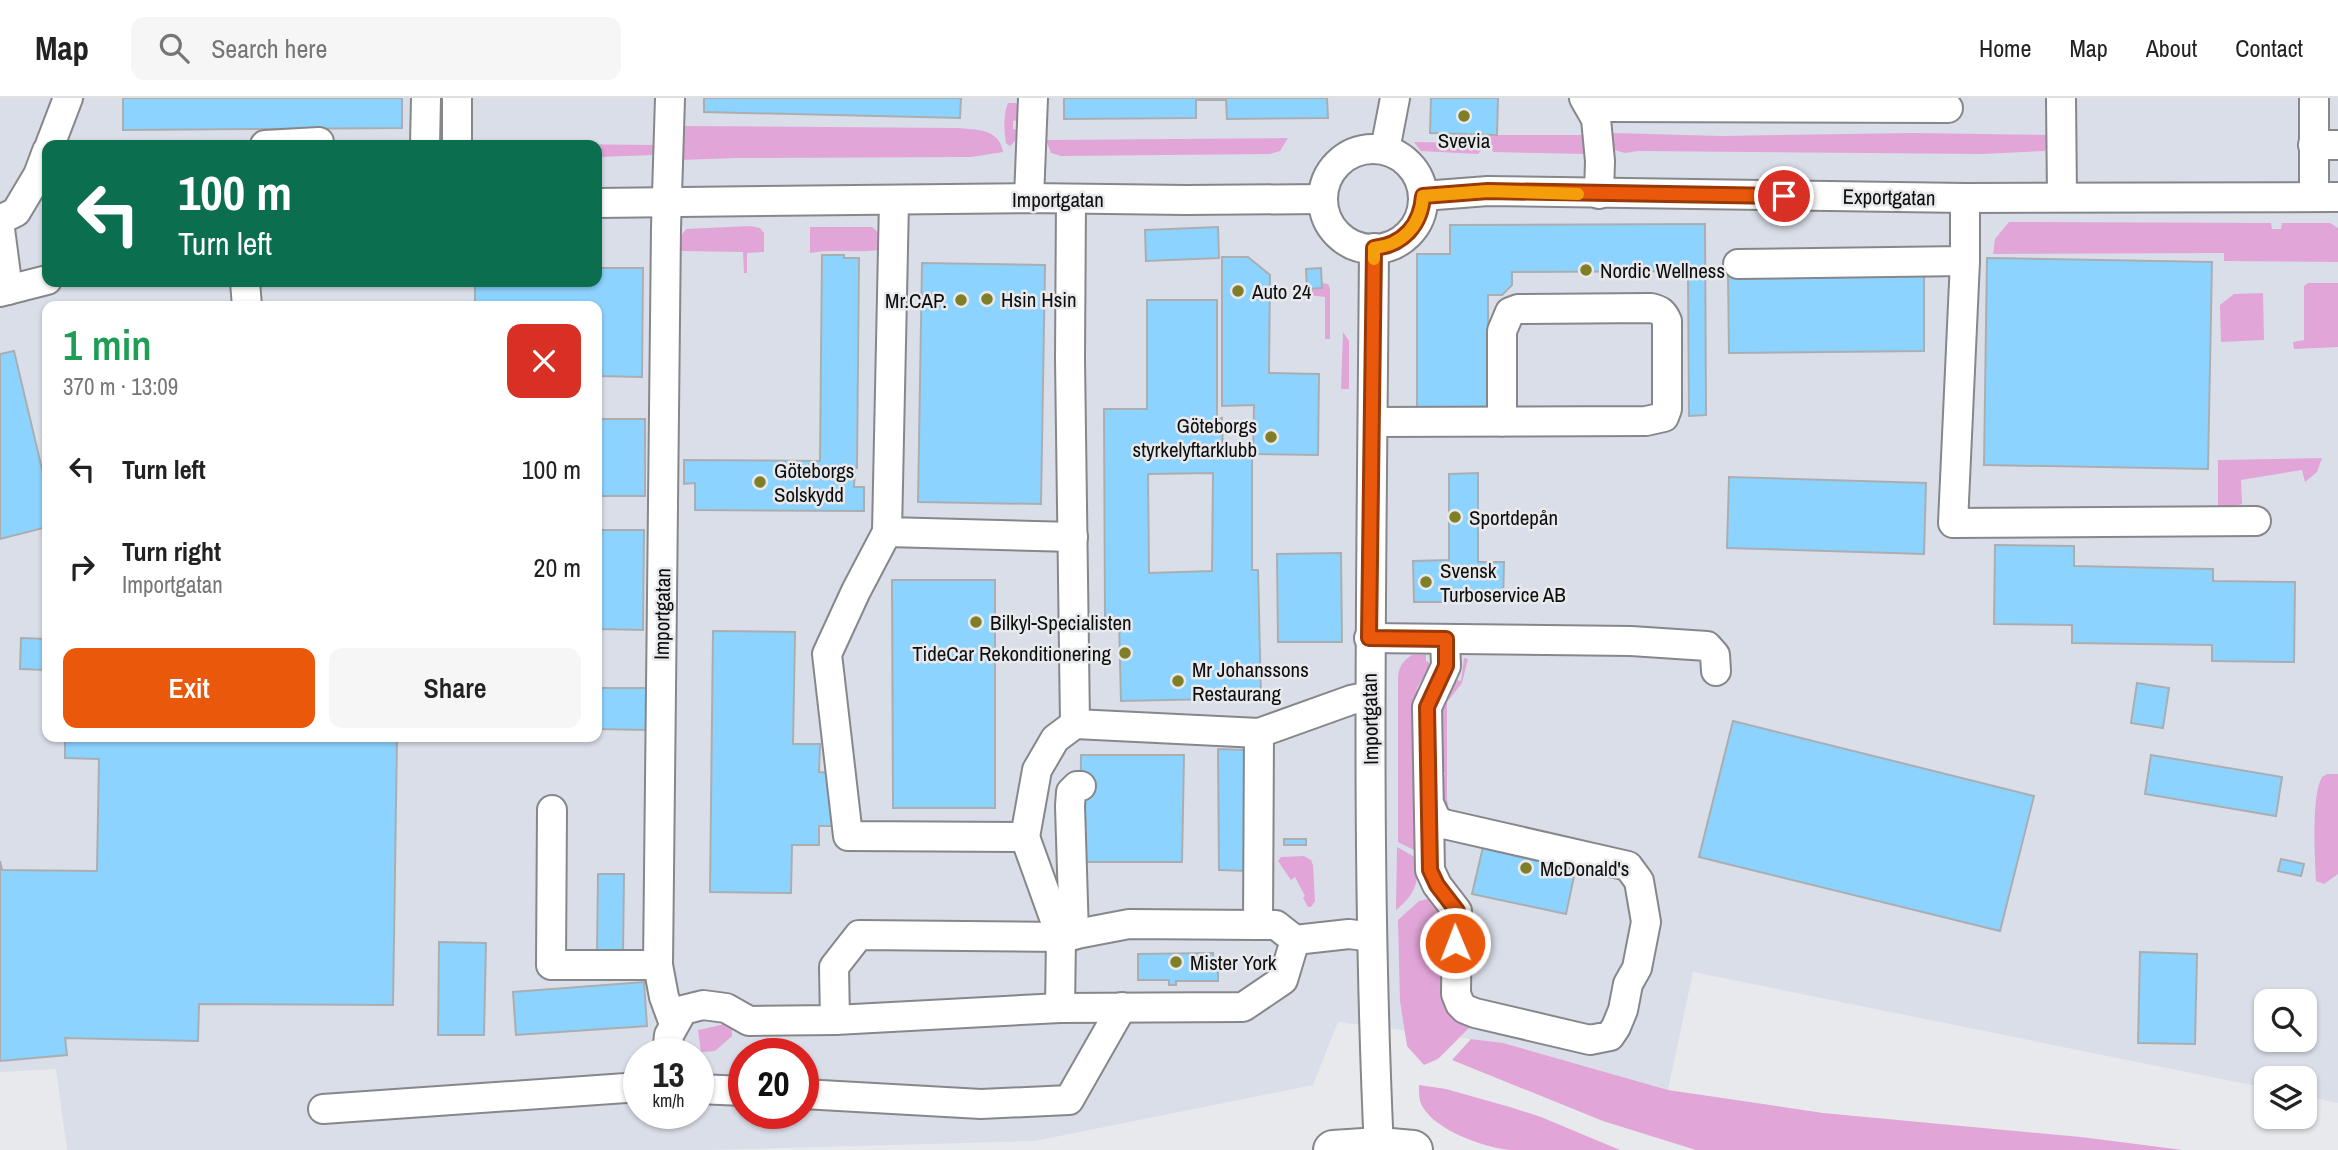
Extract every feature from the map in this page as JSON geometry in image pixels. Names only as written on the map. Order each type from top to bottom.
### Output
[{"type":"highway","points":[[1334,1150],[1390,1149]]},
{"type":"street","points":[[52,140],[68,98]]},
{"type":"street","points":[[425,140],[426,98]]},
{"type":"street","points":[[457,98],[457,140]]},
{"type":"street","points":[[667,202],[670,98]]},
{"type":"street","points":[[1029,198],[1033,98]]},
{"type":"street","points":[[1385,150],[1395,98]]},
{"type":"street","points":[[2061,98],[2062,197]]},
{"type":"street","name":"Exportgatan","points":[[1423,196],[1488,191],[1965,198],[2326,197],[2326,145],[2314,98]]},
{"type":"street","points":[[1599,194],[1599,105],[1948,108]]},
{"type":"street","points":[[1362,150],[1385,150],[1399,157],[1411,167],[1423,196],[1418,220],[1410,233],[1390,246],[1374,248],[1351,244],[1338,234],[1326,214],[1323,199],[1328,177],[1342,160],[1362,150]]},
{"type":"street","points":[[0,220],[16,212],[42,165]]},
{"type":"street","name":"Importgatan","points":[[602,203],[1029,198],[1323,199]]},
{"type":"street","points":[[1965,198],[1965,261],[1953,523],[2256,521]]},
{"type":"street","points":[[1071,199],[1075,724]]},
{"type":"street","points":[[894,201],[887,532],[827,654],[848,836],[1025,837]]},
{"type":"street","name":"Importgatan","points":[[667,202],[658,965],[664,997],[674,1024]]},
{"type":"street","points":[[0,229],[4,291],[42,281]]},
{"type":"street","name":"Importgatan","points":[[1374,248],[1369,638],[1372,937],[1390,1149]]},
{"type":"street","points":[[1738,264],[1965,261]]},
{"type":"street","points":[[1373,422],[1502,422],[1646,421],[1664,417],[1667,410],[1667,321],[1664,315],[1651,308],[1518,309],[1510,312],[1502,331],[1502,422]]},
{"type":"street","points":[[887,532],[1073,537]]},
{"type":"street","points":[[1369,638],[1631,641],[1707,646],[1714,655],[1716,671]]},
{"type":"street","points":[[1429,803],[1436,818],[1444,824],[1628,866],[1639,881],[1642,894],[1632,911],[1622,962],[1628,984],[1623,1010],[1610,1036],[1590,1040],[1465,1009],[1456,994],[1457,911],[1437,885],[1430,870],[1427,707],[1446,666],[1446,639]]},
{"type":"street","points":[[1068,936],[1025,837],[1037,770],[1055,739],[1075,724],[1259,733],[1351,700],[1370,696]]},
{"type":"street","points":[[1258,925],[1259,733]]},
{"type":"street","points":[[1060,1007],[1068,936],[1071,792],[1081,786]]},
{"type":"street","points":[[552,810],[551,965],[658,965]]},
{"type":"street","points":[[835,1020],[834,967],[859,935],[1068,936],[1129,924],[1276,925],[1295,940],[1349,934],[1372,937]]},
{"type":"street","points":[[669,1038],[682,1010],[703,1005],[726,1008],[749,1021],[835,1020],[1060,1007],[1243,1007],[1283,981],[1295,940]]},
{"type":"street","points":[[819,1095],[981,1104],[1069,1100],[1122,1007]]},
{"type":"street","points":[[323,1109],[623,1088]]},
{"type":"shaded area","points":[[0,98],[2338,98],[2338,1103],[2317,1099],[2317,1066],[2254,1066],[2254,1086],[1693,972],[1668,1090],[1503,1043],[1338,1022],[1313,1085],[1035,1141],[710,1150],[67,1150],[56,1069],[0,1072]]},
{"type":"shaded area","points":[[1008,103],[1016,103],[1019,107],[1018,120],[1013,121],[1013,129],[1017,130],[1015,141],[1010,146],[1006,143],[1004,128]]},
{"type":"shaded area","points":[[682,126],[972,129],[992,134],[1001,144],[1003,152],[971,157],[680,160]]},
{"type":"shaded area","points":[[1612,133],[1722,136],[1913,133],[2049,135],[2045,151],[1982,154],[1625,153],[1614,150]]},
{"type":"shaded area","points":[[1487,135],[1591,135],[1590,149],[1585,154],[1493,152]]},
{"type":"shaded area","points":[[1288,138],[1280,151],[1270,154],[1061,156],[1051,153],[1046,140]]},
{"type":"shaded area","points":[[1414,142],[1475,143],[1481,150],[1478,154],[1421,151]]},
{"type":"shaded area","points":[[602,144],[656,145],[653,155],[602,157]]},
{"type":"shaded area","points":[[2009,222],[2271,223],[2272,229],[2281,229],[2282,223],[2330,223],[2338,228],[2338,262],[2224,261],[2224,253],[1993,254],[1995,239]]},
{"type":"shaded area","points":[[750,226],[760,228],[764,233],[764,252],[747,253],[747,273],[744,273],[743,252],[681,251],[681,268],[678,268],[679,239],[686,229]]},
{"type":"shaded area","points":[[810,227],[872,227],[880,234],[880,250],[810,253]]},
{"type":"shaded area","points":[[1322,283],[1328,284],[1330,289],[1330,339],[1325,339],[1325,297],[1307,295],[1307,289],[1322,289]]},
{"type":"shaded area","points":[[2308,283],[2338,283],[2338,347],[2294,349],[2293,342],[2304,340],[2304,286]]},
{"type":"shaded area","points":[[2263,293],[2264,340],[2221,342],[2220,305],[2234,294]]},
{"type":"shaded area","points":[[1343,332],[1349,341],[1349,389],[1341,389]]},
{"type":"shaded area","points":[[2322,458],[2317,472],[2305,482],[2302,470],[2241,480],[2242,504],[2218,508],[2218,460]]},
{"type":"shaded area","points":[[1412,655],[1426,655],[1426,661],[1431,664],[1417,688],[1418,852],[1398,842],[1398,678],[1402,665]]},
{"type":"shaded area","points":[[1464,658],[1468,659],[1462,683],[1447,702],[1446,812],[1442,793],[1445,773],[1442,770],[1442,701],[1458,680],[1461,681]]},
{"type":"shaded area","points":[[2338,774],[2338,874],[2324,884],[2316,881],[2314,827],[2316,798],[2322,777]]},
{"type":"shaded area","points":[[1397,847],[1418,859],[1418,868],[1412,893],[1396,910]]},
{"type":"shaded area","points":[[1304,856],[1311,860],[1313,865],[1315,901],[1311,907],[1308,907],[1303,898],[1305,896],[1295,877],[1291,880],[1278,861],[1281,857]]},
{"type":"shaded area","points":[[1433,898],[1450,922],[1441,924],[1442,939],[1450,939],[1471,1026],[1438,1059],[1424,1065],[1407,1046],[1400,1001],[1398,920],[1419,901]]},
{"type":"shaded area","points":[[725,1024],[732,1029],[732,1036],[714,1051],[714,1038],[699,1038],[698,1030]]},
{"type":"shaded area","points":[[1471,1039],[1503,1043],[1668,1090],[1823,1113],[2081,1137],[2183,1150],[1696,1150],[1603,1121],[1452,1060]]},
{"type":"shaded area","points":[[1419,1085],[1446,1089],[1541,1117],[1620,1150],[1511,1150],[1473,1141],[1446,1128],[1425,1111],[1420,1101]]},
{"type":"building","points":[[123,98],[402,98],[402,128],[123,130]]},
{"type":"building","points":[[704,98],[961,98],[960,118],[704,112]]},
{"type":"building","points":[[1064,98],[1327,98],[1328,118],[1227,119],[1226,100],[1196,100],[1196,118],[1064,119]]},
{"type":"building","name":"Svevia","points":[[1431,98],[1498,98],[1497,135],[1430,133]]},
{"type":"building","points":[[1705,224],[1706,415],[1689,416],[1688,271],[1512,272],[1512,285],[1502,295],[1488,295],[1488,415],[1417,415],[1417,254],[1450,254],[1450,225]]},
{"type":"building","points":[[1218,227],[1219,258],[1146,261],[1145,230]]},
{"type":"building","points":[[822,255],[859,258],[857,468],[854,487],[864,487],[864,511],[695,510],[695,483],[684,484],[684,460],[820,461]]},
{"type":"building","points":[[1222,257],[1248,257],[1270,275],[1269,373],[1319,374],[1318,455],[1253,454],[1254,405],[1222,406]]},
{"type":"building","points":[[1987,258],[2212,262],[2208,469],[1984,465]]},
{"type":"building","points":[[922,263],[1045,265],[1041,504],[918,502]]},
{"type":"building","points":[[602,268],[643,268],[642,377],[602,376],[602,301],[475,301],[475,287],[602,287]]},
{"type":"building","points":[[1321,268],[1322,288],[1307,289],[1306,269]]},
{"type":"building","points":[[1924,271],[1924,351],[1729,353],[1728,272]]},
{"type":"building","points":[[1147,300],[1217,300],[1217,419],[1222,418],[1223,455],[1252,455],[1252,570],[1258,570],[1261,698],[1121,701],[1119,620],[1105,620],[1104,409],[1147,409]],"holes":[[[1213,473],[1212,571],[1149,573],[1148,474]]]},
{"type":"building","points":[[14,351],[42,469],[42,528],[0,539],[0,354]]},
{"type":"building","points":[[602,419],[645,419],[645,496],[602,496]]},
{"type":"building","points":[[1478,473],[1478,562],[1504,562],[1503,602],[1414,602],[1413,561],[1449,560],[1449,474]]},
{"type":"building","points":[[1729,477],[1926,483],[1924,554],[1727,548]]},
{"type":"building","points":[[602,530],[644,530],[643,630],[602,629]]},
{"type":"building","points":[[1995,545],[2074,546],[2074,566],[2213,569],[2213,581],[2295,582],[2294,662],[2212,661],[2212,645],[2072,643],[2072,625],[1994,624]]},
{"type":"building","points":[[1341,553],[1342,642],[1278,642],[1277,554]]},
{"type":"building","points":[[892,580],[995,580],[995,808],[893,808]]},
{"type":"building","points":[[713,631],[795,632],[793,744],[820,744],[819,772],[834,773],[833,826],[819,826],[819,845],[792,845],[791,893],[710,892]]},
{"type":"building","points":[[21,638],[42,639],[42,670],[20,669]]},
{"type":"building","points":[[2137,683],[2169,688],[2163,728],[2131,723]]},
{"type":"building","points":[[602,688],[648,688],[648,730],[602,729]]},
{"type":"building","points":[[1733,721],[2034,796],[2000,931],[1699,857]]},
{"type":"building","points":[[65,742],[397,742],[393,1005],[199,1004],[198,1041],[65,1038],[67,1055],[0,1061],[0,861],[2,870],[97,871],[99,759],[65,758]]},
{"type":"building","points":[[1218,749],[1246,750],[1248,871],[1219,870]]},
{"type":"building","points":[[1081,755],[1184,755],[1182,862],[1080,862]]},
{"type":"building","points":[[2151,755],[2282,777],[2276,816],[2145,794]]},
{"type":"building","points":[[1284,839],[1306,839],[1306,845],[1284,845]]},
{"type":"building","points":[[1483,847],[1576,867],[1566,914],[1472,894]]},
{"type":"building","points":[[2281,859],[2304,864],[2301,876],[2278,871]]},
{"type":"building","points":[[598,874],[624,874],[623,954],[597,954]]},
{"type":"building","points":[[439,942],[486,943],[484,1035],[438,1035]]},
{"type":"building","points":[[2140,952],[2197,954],[2195,1044],[2138,1043]]},
{"type":"building","name":"Mister York","points":[[1213,953],[1214,971],[1218,971],[1218,981],[1176,981],[1176,985],[1169,985],[1169,980],[1138,980],[1138,954]]},
{"type":"building","points":[[644,982],[647,1026],[516,1035],[513,992]]},
{"type":"slow traffic","points":[[1374,259],[1374,248],[1390,246],[1410,233],[1418,220],[1423,196],[1488,191],[1578,194]]},
{"type":"place","name":"Svevia","points":[[1464,116]]},
{"type":"place","name":"Nordic Wellness","points":[[1586,270]]},
{"type":"place","name":"Auto 24","points":[[1238,291]]},
{"type":"place","name":"Hsin Hsin","points":[[987,299]]},
{"type":"place","name":"Mr.CAP.","points":[[961,300]]},
{"type":"place","name":"Göteborgs styrkelyftarklubb","points":[[1271,437]]},
{"type":"place","name":"Göteborgs Solskydd","points":[[760,482]]},
{"type":"place","name":"Sportdepån","points":[[1455,517]]},
{"type":"place","name":"Svensk Turboservice AB","points":[[1426,582]]},
{"type":"place","name":"Bilkyl-Specialisten","points":[[976,622]]},
{"type":"place","name":"TideCar Rekonditionering","points":[[1125,653]]},
{"type":"place","name":"Mr Johanssons Restaurang","points":[[1178,681]]},
{"type":"place","name":"McDonald's","points":[[1526,868]]},
{"type":"place","name":"Mister York","points":[[1176,962]]},
{"type":"route","points":[[1455,943],[1457,911],[1437,885],[1430,870],[1427,707],[1446,666],[1446,639],[1369,638],[1374,248],[1390,246],[1410,233],[1418,220],[1423,196],[1437,194],[1488,191],[1784,196]]}]
